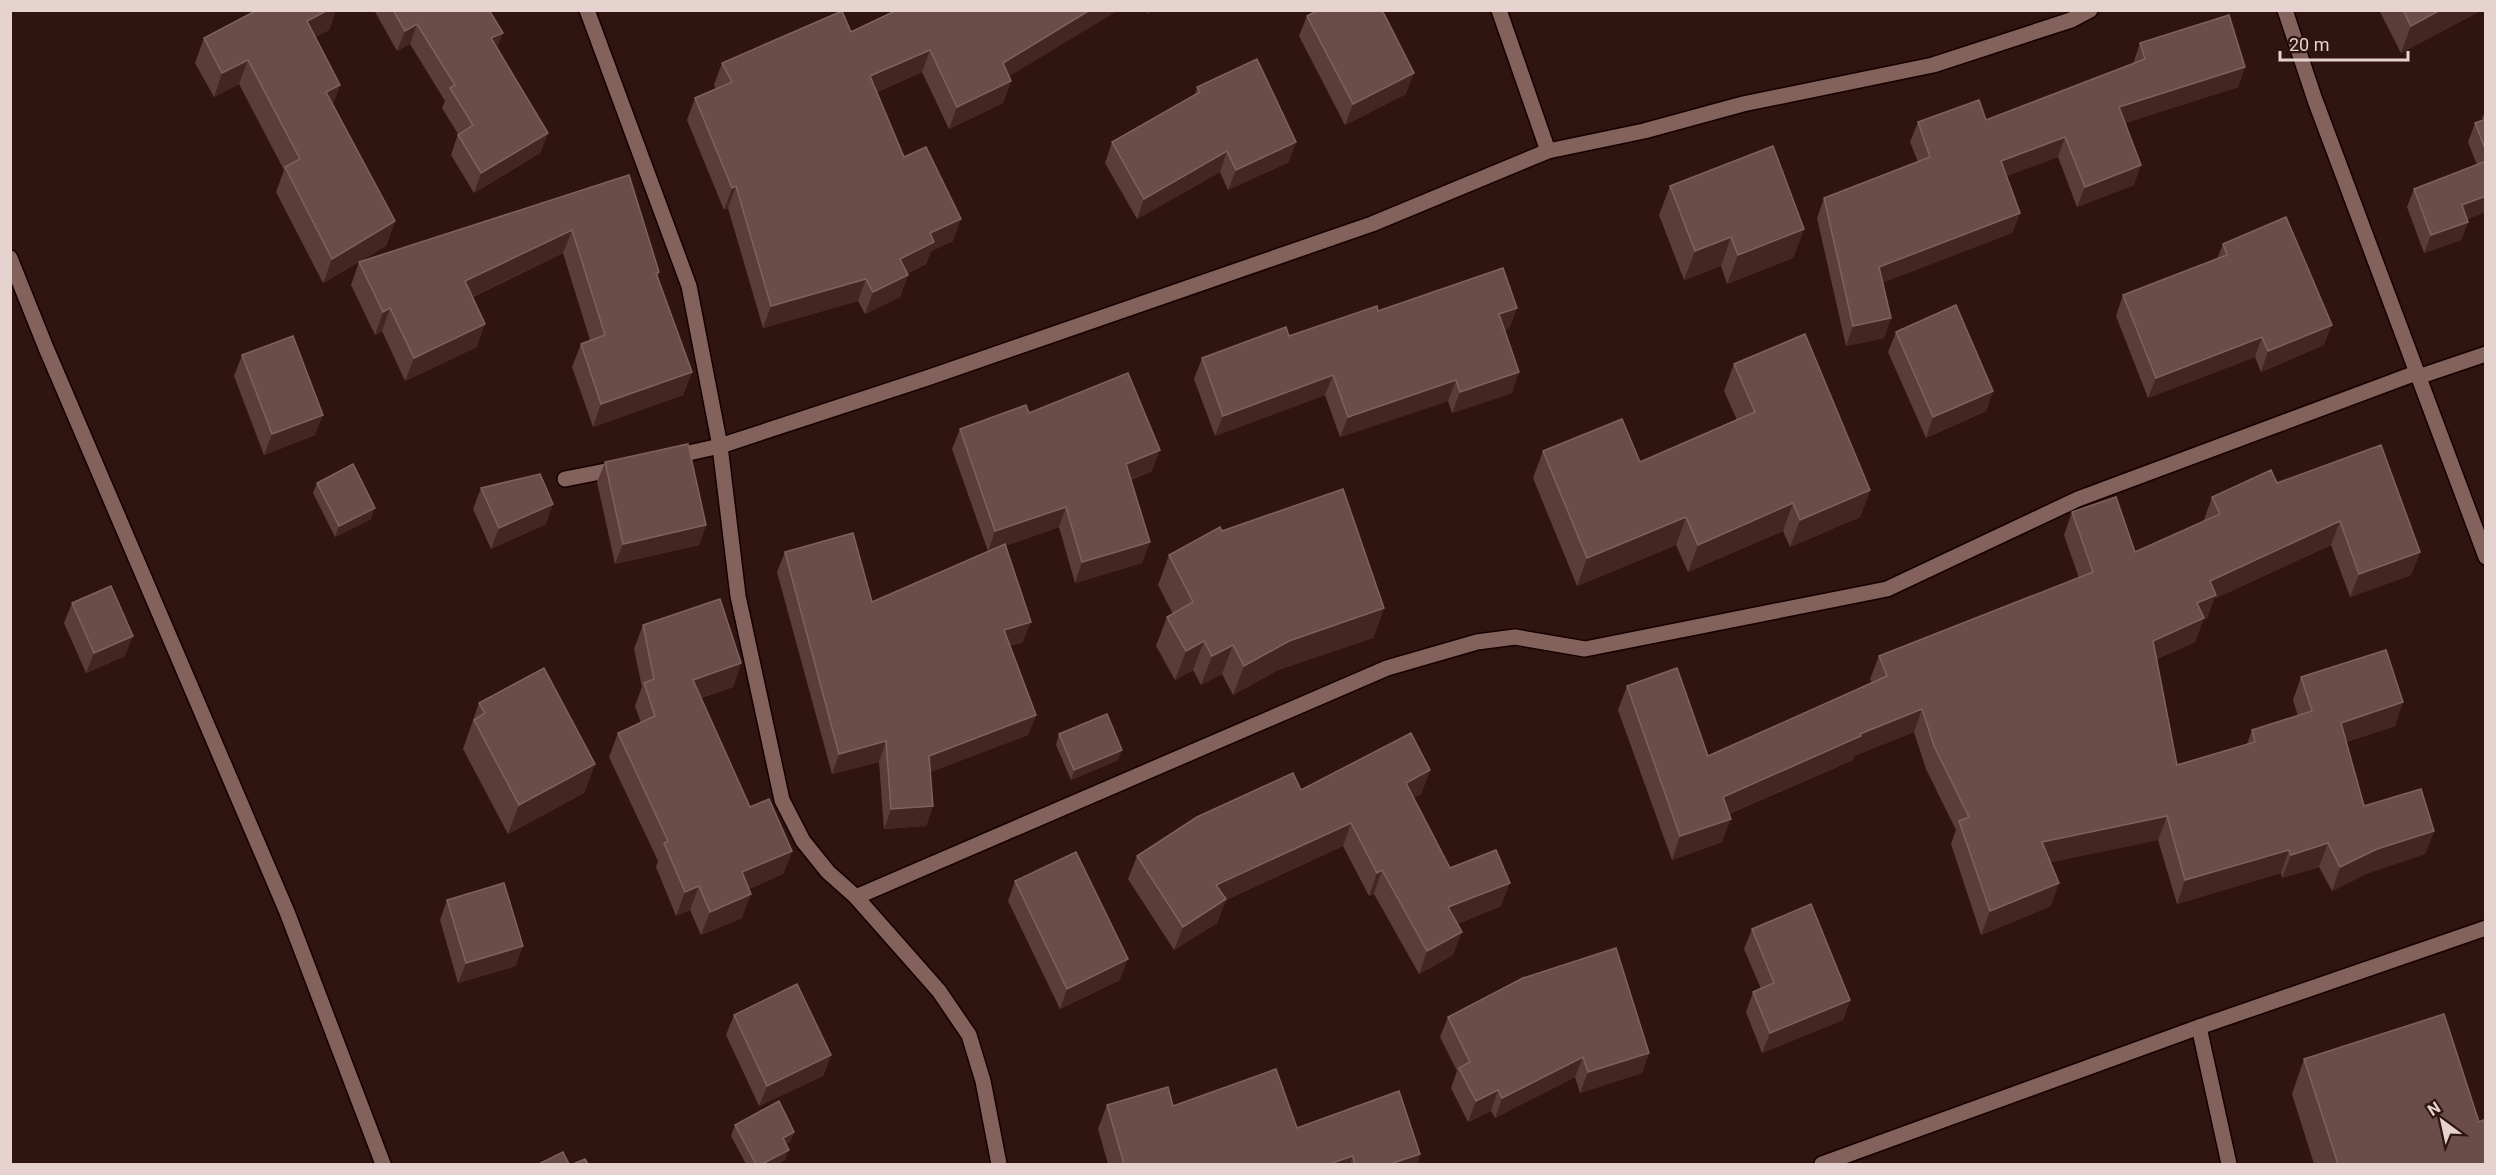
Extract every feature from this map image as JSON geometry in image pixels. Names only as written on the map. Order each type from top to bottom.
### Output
[{"type":"street","points":[[588,10],[689,286],[720,446],[738,596],[782,800],[803,841],[828,872],[856,897],[939,991],[969,1035],[983,1081],[999,1164]]},
{"type":"street","points":[[1499,10],[1548,151]]},
{"type":"street","points":[[565,479],[720,446],[927,378],[1372,224],[1548,151],[1644,130],[1743,104],[1933,65],[2071,20],[2090,10]]},
{"type":"street","points":[[2285,10],[2417,375],[2486,556]]},
{"type":"street","points":[[10,258],[55,370],[287,912],[383,1164]]},
{"type":"street","points":[[856,897],[1387,668],[1477,642],[1515,638],[1586,649],[1887,589],[2078,500],[2417,375],[2486,354]]},
{"type":"street","points":[[1822,1164],[2199,1027],[2486,928]]},
{"type":"street","points":[[2199,1027],[2229,1164]]},
{"type":"building","points":[[257,10],[328,10],[307,21],[340,85],[326,92],[395,221],[332,259],[285,167],[300,159],[248,60],[222,73],[204,38]]},
{"type":"building","points":[[393,10],[489,10],[503,33],[491,38],[548,133],[481,173],[458,135],[473,125],[450,88],[455,85],[417,24],[405,31]]},
{"type":"building","points":[[897,10],[1090,10],[1003,63],[1011,81],[957,107],[930,50],[870,76],[904,157],[926,147],[961,219],[930,233],[934,242],[900,259],[908,275],[873,292],[866,279],[771,306],[736,186],[732,188],[695,98],[732,82],[722,63],[842,11],[851,32]]},
{"type":"building","points":[[1318,10],[1382,10],[1414,73],[1353,104],[1307,16]]},
{"type":"building","points":[[2403,10],[2440,10],[2411,26]]},
{"type":"building","points":[[2229,15],[2245,67],[2119,107],[2141,165],[2085,187],[2065,137],[2001,161],[2020,213],[1879,267],[1891,318],[1853,326],[1824,198],[1930,157],[1918,122],[1979,100],[1986,120],[2145,59],[2140,43]]},
{"type":"building","points":[[1257,59],[1296,142],[1236,170],[1227,151],[1144,199],[1112,142],[1200,92],[1197,87]]},
{"type":"building","points":[[2486,119],[2486,151],[2475,123]]},
{"type":"building","points":[[1773,146],[1804,229],[1738,255],[1731,237],[1695,251],[1670,186]]},
{"type":"building","points":[[2486,161],[2486,196],[2462,205],[2468,222],[2431,235],[2414,189]]},
{"type":"building","points":[[629,175],[659,272],[656,273],[692,372],[601,404],[581,344],[605,335],[572,230],[465,281],[485,324],[414,358],[390,308],[383,312],[359,262]]},
{"type":"building","points":[[2286,217],[2332,325],[2268,351],[2262,337],[2156,378],[2123,295],[2227,255],[2223,244]]},
{"type":"building","points":[[1503,268],[1517,308],[1499,314],[1519,372],[1460,392],[1456,380],[1348,417],[1333,375],[1223,416],[1202,358],[1286,327],[1289,336],[1377,306],[1378,311]]},
{"type":"building","points":[[1956,305],[1993,391],[1933,417],[1896,332]]},
{"type":"building","points":[[1805,334],[1870,490],[1800,520],[1793,503],[1698,545],[1686,517],[1587,558],[1543,451],[1622,419],[1640,462],[1755,412],[1734,364]]},
{"type":"building","points":[[293,336],[323,415],[272,434],[242,355]]},
{"type":"building","points":[[1128,373],[1160,450],[1126,464],[1150,542],[1082,562],[1066,507],[995,531],[960,429],[1026,405],[1029,413]]},
{"type":"building","points":[[688,444],[706,525],[623,544],[605,462]]},
{"type":"building","points":[[2381,445],[2420,552],[2359,574],[2340,521],[2210,581],[2216,595],[2197,603],[2204,618],[2153,641],[2177,765],[2255,742],[2252,730],[2312,711],[2301,677],[2386,650],[2403,702],[2341,723],[2364,806],[2421,789],[2434,831],[2377,849],[2340,867],[2328,843],[2291,855],[2289,850],[2185,880],[2167,816],[2042,842],[2059,883],[1990,911],[1959,821],[1969,817],[1934,746],[1922,709],[1860,734],[1861,736],[1723,797],[1731,819],[1680,836],[1627,686],[1677,668],[1708,756],[1887,676],[1879,656],[2093,572],[2072,512],[2116,497],[2135,552],[2220,514],[2212,497],[2271,470],[2277,483]]},
{"type":"building","points":[[353,464],[375,508],[339,526],[317,483]]},
{"type":"building","points":[[540,474],[553,504],[499,528],[481,488]]},
{"type":"building","points":[[1343,489],[1384,608],[1289,641],[1244,666],[1233,645],[1212,656],[1204,641],[1186,651],[1167,617],[1193,602],[1169,555],[1220,527],[1222,531]]},
{"type":"building","points":[[853,533],[872,602],[1005,544],[1031,622],[1004,630],[1036,715],[929,756],[933,806],[891,809],[886,741],[839,754],[785,552]]},
{"type":"building","points":[[111,586],[133,636],[94,653],[72,603]]},
{"type":"building","points":[[720,599],[741,663],[693,680],[750,807],[769,799],[792,851],[742,872],[751,894],[710,912],[699,886],[685,892],[664,843],[668,841],[618,733],[655,716],[644,683],[654,679],[643,625]]},
{"type":"building","points":[[544,668],[595,764],[519,805],[474,720],[485,713],[479,703]]},
{"type":"building","points":[[1107,714],[1122,750],[1074,770],[1059,734]]},
{"type":"building","points":[[1411,733],[1430,770],[1406,783],[1450,868],[1496,850],[1510,883],[1448,907],[1462,932],[1427,951],[1382,870],[1377,873],[1351,823],[1216,885],[1226,899],[1183,927],[1137,856],[1197,817],[1293,773],[1301,790]]},
{"type":"building","points":[[1076,852],[1128,959],[1067,989],[1015,881]]},
{"type":"building","points":[[504,883],[523,946],[466,963],[447,900]]},
{"type":"building","points":[[1811,904],[1850,1000],[1770,1033],[1753,992],[1774,983],[1752,929]]},
{"type":"building","points":[[1616,948],[1649,1053],[1588,1072],[1583,1057],[1502,1098],[1498,1090],[1476,1101],[1459,1068],[1470,1062],[1448,1017],[1523,978]]},
{"type":"building","points":[[797,984],[831,1055],[767,1086],[734,1015]]},
{"type":"building","points":[[2444,1014],[2479,1122],[2486,1119],[2486,1164],[2338,1164],[2304,1059]]},
{"type":"building","points":[[1276,1069],[1297,1128],[1399,1091],[1420,1154],[1390,1164],[1355,1164],[1353,1156],[1329,1164],[1124,1164],[1107,1105],[1168,1087],[1173,1106]]},
{"type":"building","points":[[779,1101],[794,1132],[783,1138],[789,1150],[762,1164],[756,1164],[735,1125]]},
{"type":"building","points":[[563,1152],[569,1164],[539,1164]]},
{"type":"building","points":[[585,1159],[588,1164],[573,1164]]}]
